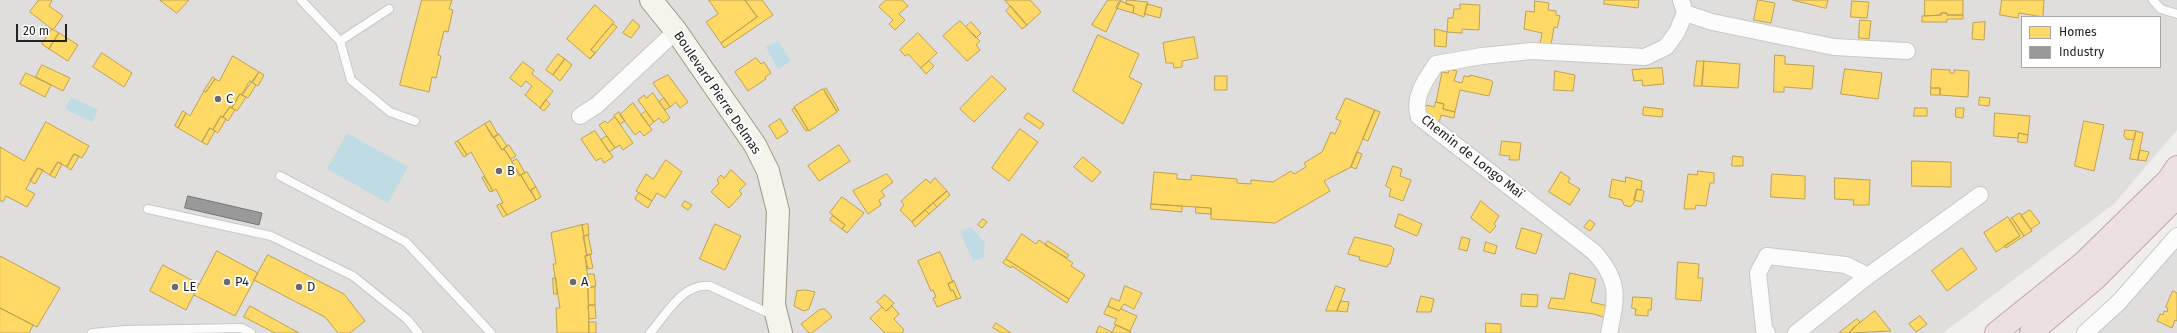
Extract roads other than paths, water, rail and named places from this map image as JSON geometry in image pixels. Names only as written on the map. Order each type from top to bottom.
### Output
[{"type":"highway","points":[[1996,333],[2083,263],[2168,180],[2177,167]]},
{"type":"highway","points":[[2031,333],[2096,278],[2177,197]]},
{"type":"street","name":"Boulevard Pierre Delmas","points":[[651,0],[676,31],[755,145],[768,171],[778,211],[774,305],[778,325]]},
{"type":"street","points":[[1683,6],[1712,22],[1834,47],[1907,50]]},
{"type":"street","name":"Chemin de Longo Maï","points":[[1609,333],[1616,287],[1606,265],[1594,252],[1419,117],[1416,109],[1422,84],[1436,64],[1482,56],[1531,51],[1645,57],[1666,47],[1677,32],[1683,6]]},
{"type":"street","points":[[580,116],[597,105],[676,31]]},
{"type":"street","points":[[1796,333],[1868,276],[1980,195]]},
{"type":"street","points":[[2085,333],[2119,302],[2177,236]]},
{"type":"street","points":[[1767,333],[1764,329],[1758,273],[1767,256],[1846,265],[1868,276]]},
{"type":"lane","points":[[301,0],[340,41],[351,80],[390,112],[415,121]]},
{"type":"lane","points":[[2153,0],[2161,9],[2177,14]]},
{"type":"lane","points":[[340,41],[389,9]]},
{"type":"lane","points":[[280,176],[406,242],[491,333]]},
{"type":"lane","points":[[148,209],[271,236],[353,276],[408,320],[418,333]]},
{"type":"lane","points":[[650,333],[688,290],[700,284],[710,286],[778,325]]},
{"type":"lane","points":[[92,333],[242,328],[251,333]]},
{"type":"water","points":[[778,41],[791,61],[778,69],[766,47]]},
{"type":"water","points":[[71,97],[98,110],[92,122],[65,109]]},
{"type":"water","points":[[347,133],[408,167],[388,203],[327,169]]},
{"type":"water","points":[[971,227],[985,243],[983,258],[973,261],[960,232]]},
{"type":"place","name":"C","points":[[218,99]]},
{"type":"place","name":"B","points":[[499,171]]},
{"type":"place","name":"P4","points":[[227,282]]},
{"type":"place","name":"A","points":[[573,282]]},
{"type":"place","name":"LE","points":[[175,287]]},
{"type":"place","name":"D","points":[[299,287]]}]
